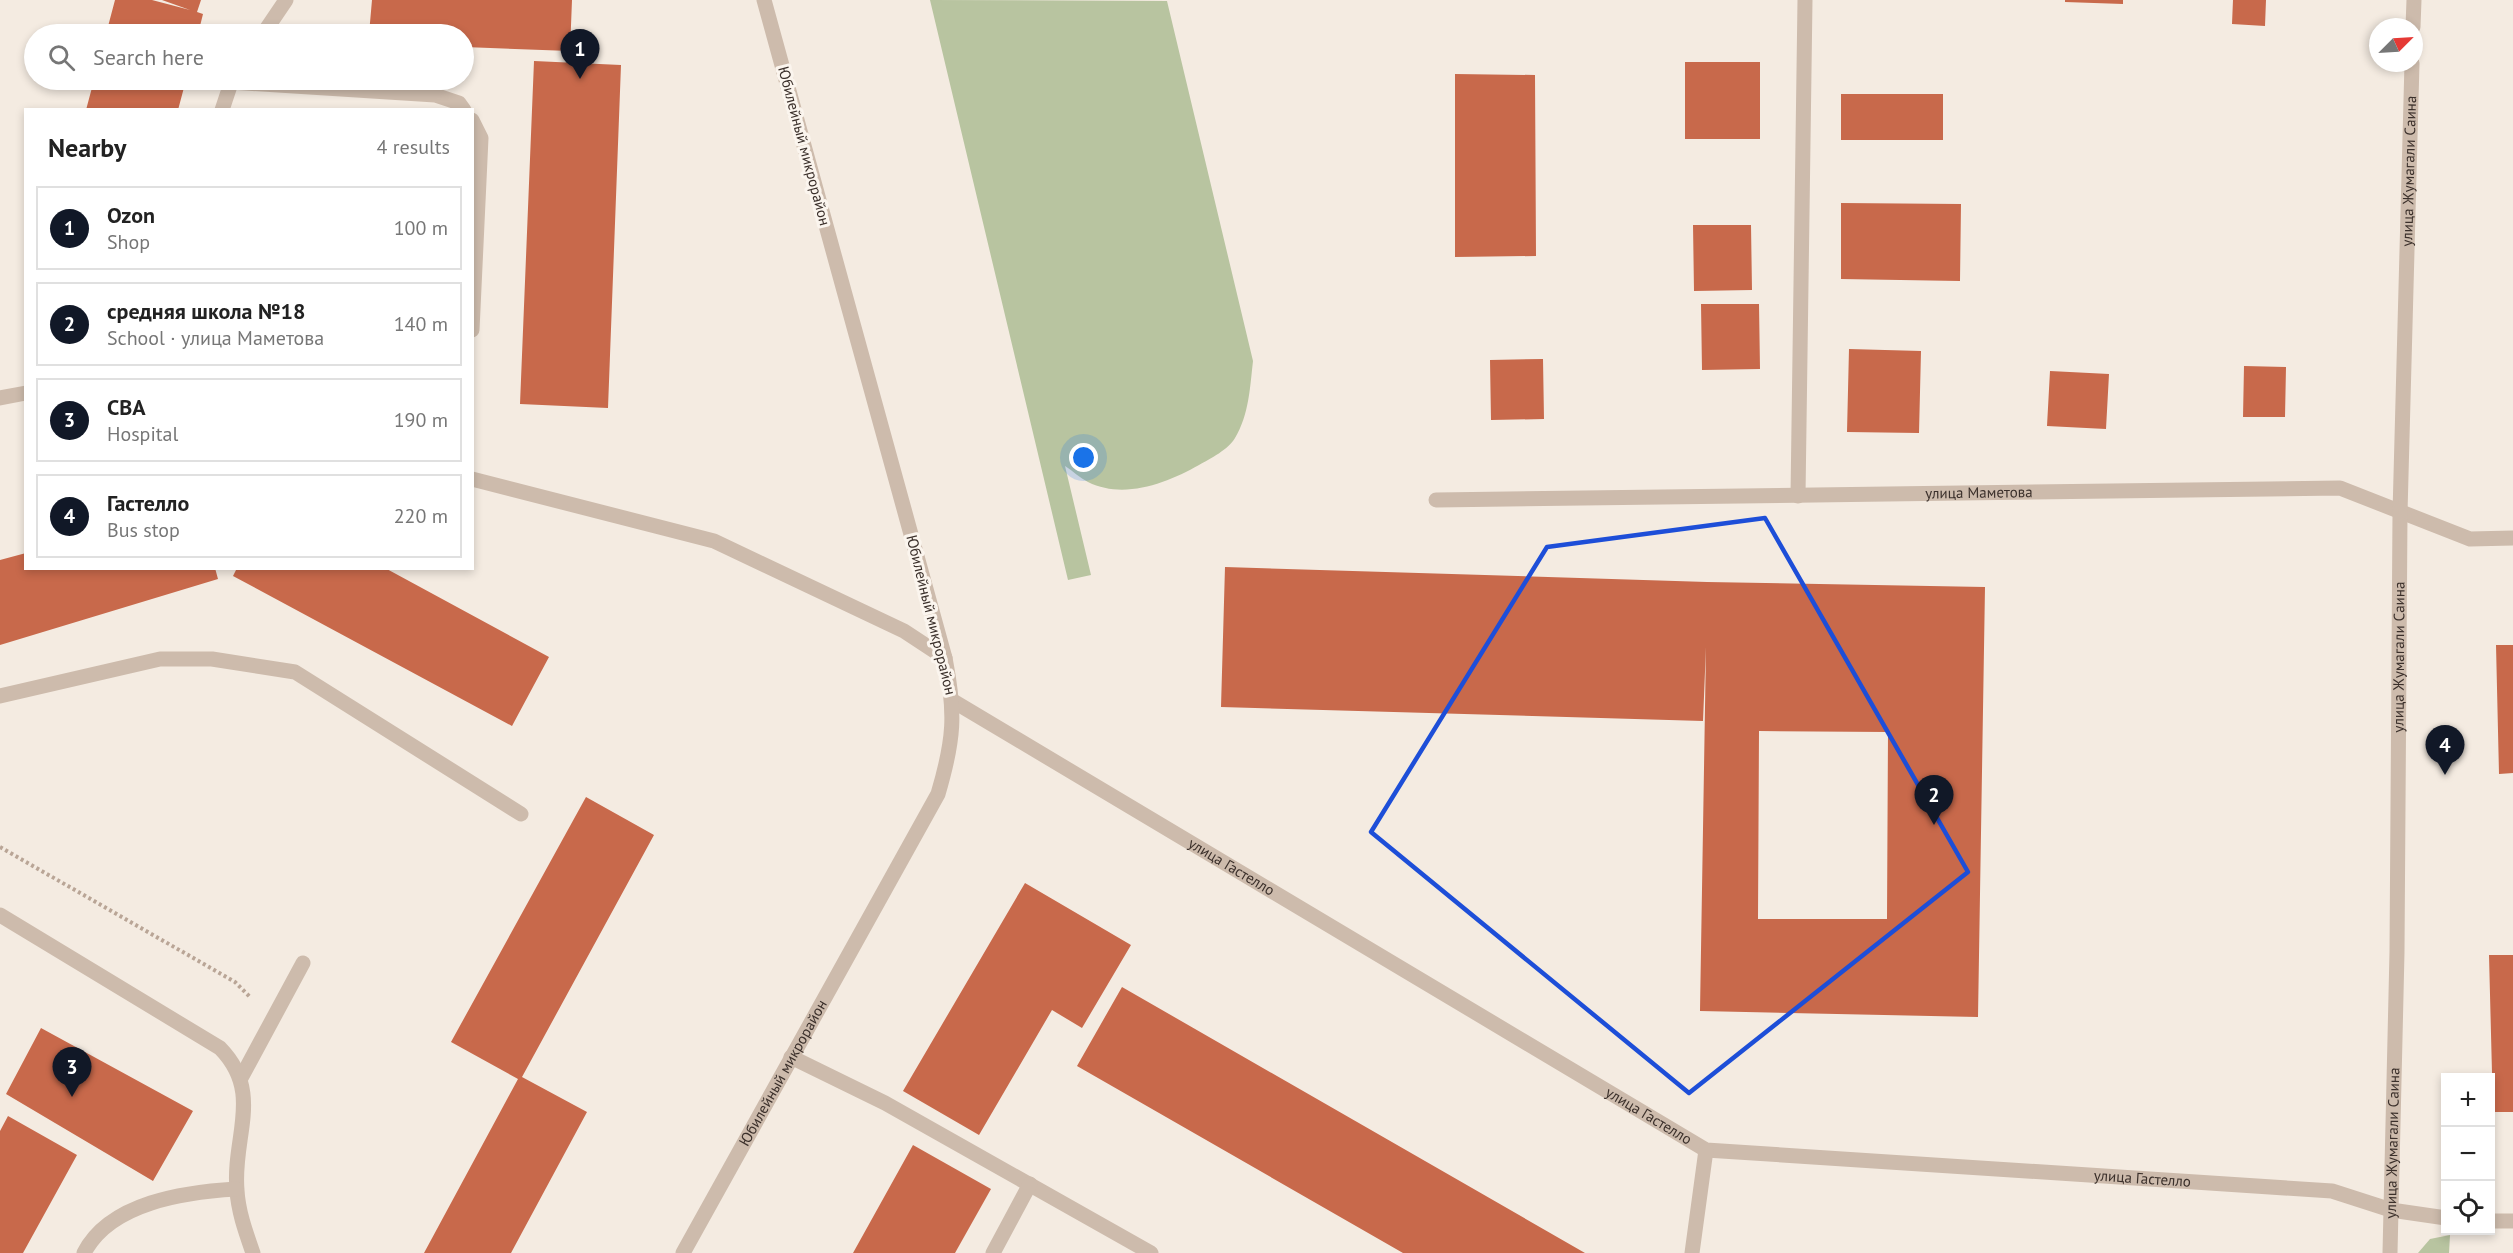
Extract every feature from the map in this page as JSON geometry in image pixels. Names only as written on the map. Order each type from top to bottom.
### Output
[{"type":"street","points":[[270,24],[286,0]]},
{"type":"street","name":"Юбилейный микрорайон","points":[[683,1253],[938,794],[951,751],[953,701],[945,658],[764,0]]},
{"type":"street","points":[[1798,496],[1804,0]]},
{"type":"street","points":[[2413,18],[2414,0]]},
{"type":"street","name":"улица Жумагали Саина","points":[[2390,1253],[2397,952],[2400,513],[2412,72]]},
{"type":"street","points":[[223,108],[228,90]]},
{"type":"street","points":[[372,90],[435,94],[459,103],[463,108]]},
{"type":"street","points":[[474,124],[482,138],[474,292]]},
{"type":"street","points":[[0,398],[24,393]]},
{"type":"street","points":[[474,480],[714,541],[904,631],[945,658]]},
{"type":"street","name":"улица Маметова","points":[[1436,500],[2340,488],[2470,539],[2513,538]]},
{"type":"street","points":[[0,696],[160,658],[212,658],[295,672],[521,814]]},
{"type":"street","name":"улица Гастелло","points":[[953,701],[1706,1150],[2332,1191],[2391,1210],[2441,1217]]},
{"type":"street","points":[[0,915],[220,1048],[233,1061],[241,1078],[244,1096],[236,1189],[252,1253]]},
{"type":"street","points":[[241,1078],[303,963]]},
{"type":"street","points":[[791,1057],[885,1103],[1151,1253]]},
{"type":"street","points":[[1692,1253],[1706,1150]]},
{"type":"street","points":[[993,1253],[1030,1185]]},
{"type":"street","points":[[84,1253],[100,1232],[118,1218],[183,1196],[236,1189]]},
{"type":"street","points":[[2495,1221],[2513,1221]]},
{"type":"path","points":[[0,848],[235,982],[273,1019]]},
{"type":"highlighted area","points":[[1765,518],[1968,872],[1689,1093],[1371,832],[1547,547]]},
{"type":"green space","points":[[930,0],[1167,1],[1253,361],[1250,391],[1240,429],[1232,442],[1214,457],[1173,478],[1145,487],[1116,489],[1088,482],[1065,466],[1091,575],[1068,580]]},
{"type":"green space","points":[[2450,1235],[2449,1253],[2418,1253],[2430,1239]]},
{"type":"building","points":[[115,0],[152,0],[190,10],[162,0],[201,0],[197,12],[203,14],[200,24],[109,24]]},
{"type":"building","points":[[372,0],[572,0],[570,51],[474,47],[474,24],[370,24]]},
{"type":"building","points":[[2065,0],[2123,0],[2123,4],[2065,2]]},
{"type":"building","points":[[2233,0],[2266,0],[2265,26],[2232,24]]},
{"type":"building","points":[[534,61],[621,65],[608,408],[520,404]]},
{"type":"building","points":[[1685,62],[1760,62],[1760,139],[1685,139]]},
{"type":"building","points":[[1455,74],[1535,75],[1536,256],[1455,257]]},
{"type":"building","points":[[91,90],[183,90],[179,108],[87,108]]},
{"type":"building","points":[[1841,94],[1943,94],[1943,140],[1841,140]]},
{"type":"building","points":[[1841,203],[1961,204],[1960,281],[1841,279]]},
{"type":"building","points":[[1693,225],[1751,225],[1752,290],[1694,291]]},
{"type":"building","points":[[1701,304],[1759,304],[1760,369],[1702,370]]},
{"type":"building","points":[[1849,349],[1921,351],[1919,433],[1847,432]]},
{"type":"building","points":[[1543,359],[1544,419],[1491,420],[1490,360]]},
{"type":"building","points":[[2244,366],[2286,367],[2285,417],[2243,417]]},
{"type":"building","points":[[2050,371],[2109,374],[2106,429],[2047,426]]},
{"type":"building","points":[[24,554],[24,570],[216,570],[218,579],[0,645],[0,560]]},
{"type":"building","points":[[1225,567],[1707,582],[1985,587],[1978,1017],[1700,1011],[1706,647],[1703,721],[1221,707]],"holes":[[[1759,731],[1888,732],[1887,919],[1758,919]]]},
{"type":"building","points":[[236,570],[389,570],[549,657],[512,726],[233,576]]},
{"type":"building","points":[[2496,645],[2513,645],[2513,773],[2499,774]]},
{"type":"building","points":[[586,797],[654,835],[522,1077],[587,1112],[511,1253],[424,1253],[518,1079],[451,1042]]},
{"type":"building","points":[[1025,883],[1131,945],[1082,1028],[1052,1010],[979,1135],[903,1091]]},
{"type":"building","points":[[2489,955],[2513,955],[2513,1112],[2495,1112],[2495,1073],[2492,1073]]},
{"type":"building","points":[[1122,987],[1585,1253],[1403,1253],[1077,1066]]},
{"type":"building","points":[[41,1028],[193,1111],[153,1181],[6,1094]]},
{"type":"building","points":[[8,1116],[77,1155],[23,1253],[0,1253],[0,1131]]},
{"type":"building","points":[[913,1145],[991,1189],[955,1253],[853,1253]]},
{"type":"place","name":"Ozon","points":[[580,79]]},
{"type":"place","name":"Гастелло","points":[[2445,775]]},
{"type":"place","name":"средняя школа №18","points":[[1934,825]]},
{"type":"place","name":"СВА","points":[[72,1097]]}]
